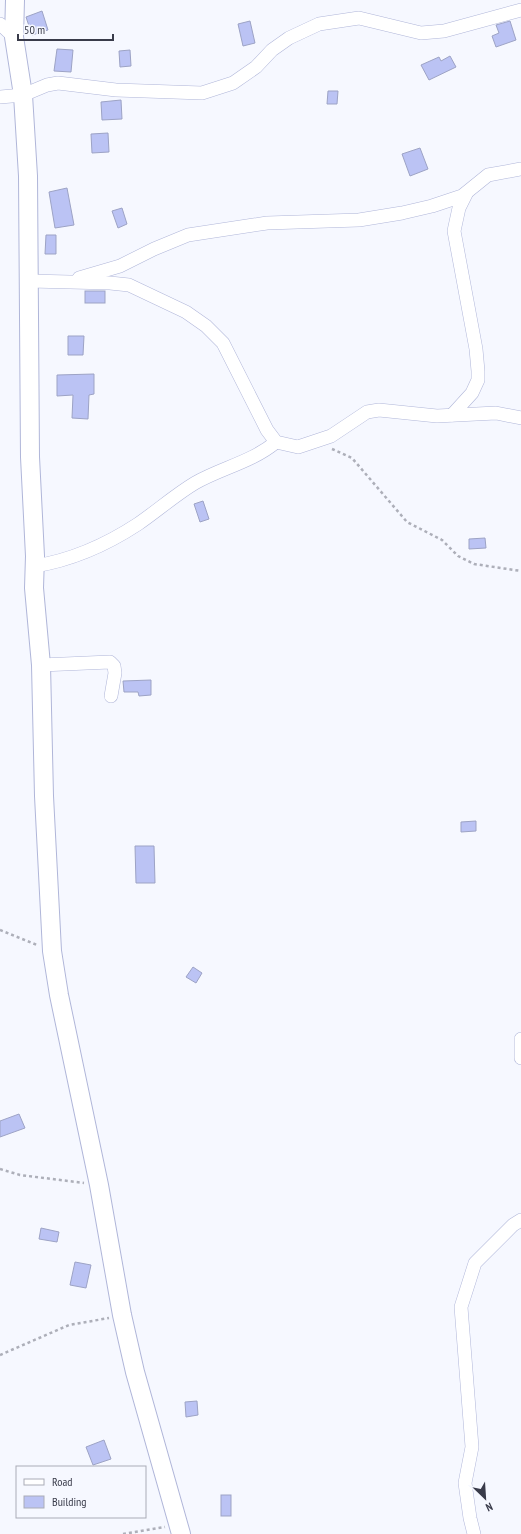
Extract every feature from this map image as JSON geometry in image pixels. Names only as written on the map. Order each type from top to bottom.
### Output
[{"type":"main road","points":[[15,0],[14,38],[23,95],[28,176],[30,281],[30,456],[35,566],[34,588],[41,665],[44,796],[52,951],[59,995],[99,1185],[122,1315],[135,1372],[180,1530]]},
{"type":"street","points":[[0,98],[23,95],[47,85],[58,83],[116,90],[202,93],[233,84],[256,67],[272,50],[319,24],[359,18],[420,33],[444,31],[521,10]]},
{"type":"street","points":[[0,24],[14,38]]},
{"type":"street","points":[[60,282],[120,266],[154,249],[188,235],[267,223],[359,220],[432,206],[466,194],[488,175],[521,169]]},
{"type":"street","points":[[452,415],[472,393],[478,380],[476,349],[454,231],[459,208],[466,194]]},
{"type":"street","points":[[30,281],[110,283],[129,286],[186,312],[206,326],[223,343],[256,411],[276,442],[298,447],[316,442],[331,436],[368,412],[379,410],[423,415],[496,413],[521,418]]},
{"type":"street","points":[[35,566],[60,562],[108,541],[139,523],[195,483],[257,455],[276,442]]},
{"type":"street","points":[[41,665],[110,662],[114,666],[115,673],[111,696]]},
{"type":"street","points":[[521,1039],[521,1058]]},
{"type":"street","points":[[474,1534],[465,1483],[472,1447],[461,1306],[475,1264],[513,1225],[521,1220]]},
{"type":"path","points":[[316,442],[352,458],[407,522],[442,540],[458,556],[474,564],[521,571]]},
{"type":"path","points":[[0,930],[52,951]]},
{"type":"path","points":[[0,1169],[20,1175],[99,1185]]},
{"type":"path","points":[[0,1355],[69,1325],[122,1315]]},
{"type":"path","points":[[123,1534],[180,1530]]},
{"type":"building","points":[[42,11],[48,30],[32,35],[26,17]]},
{"type":"building","points":[[250,21],[255,43],[243,46],[238,24]]},
{"type":"building","points":[[510,21],[516,40],[496,47],[492,36],[499,33],[496,25]]},
{"type":"building","points":[[57,49],[73,50],[71,72],[54,71]]},
{"type":"building","points":[[130,50],[131,66],[120,67],[119,51]]},
{"type":"building","points":[[450,56],[456,67],[429,80],[421,65],[439,57],[441,61]]},
{"type":"building","points":[[328,91],[338,91],[337,104],[327,104]]},
{"type":"building","points":[[121,100],[122,119],[102,120],[101,102]]},
{"type":"building","points":[[108,133],[109,152],[92,153],[91,134]]},
{"type":"building","points":[[420,148],[428,169],[410,176],[402,154]]},
{"type":"building","points":[[67,188],[74,225],[55,228],[49,192]]},
{"type":"building","points":[[122,208],[127,224],[118,228],[112,211]]},
{"type":"building","points":[[46,235],[56,235],[56,254],[45,254]]},
{"type":"building","points":[[85,291],[105,291],[105,303],[85,303]]},
{"type":"building","points":[[68,336],[84,336],[83,355],[68,355]]},
{"type":"building","points":[[94,374],[94,394],[89,395],[88,419],[72,418],[73,395],[57,396],[57,375]]},
{"type":"building","points":[[203,501],[209,519],[200,522],[194,504]]},
{"type":"building","points":[[485,538],[486,548],[469,549],[469,539]]},
{"type":"building","points":[[151,680],[151,695],[139,696],[138,692],[124,692],[123,681]]},
{"type":"building","points":[[476,821],[476,831],[461,832],[461,822]]},
{"type":"building","points":[[135,846],[154,846],[155,883],[136,883]]},
{"type":"building","points":[[193,967],[202,973],[196,983],[186,977]]},
{"type":"building","points":[[19,1114],[25,1128],[0,1137],[0,1121]]},
{"type":"building","points":[[41,1228],[59,1232],[57,1242],[39,1239]]},
{"type":"building","points":[[75,1262],[91,1265],[86,1288],[70,1285]]},
{"type":"building","points":[[197,1401],[198,1415],[186,1417],[185,1402]]},
{"type":"building","points":[[104,1440],[111,1459],[93,1465],[86,1447]]},
{"type":"building","points":[[221,1495],[231,1495],[231,1516],[221,1516]]}]
